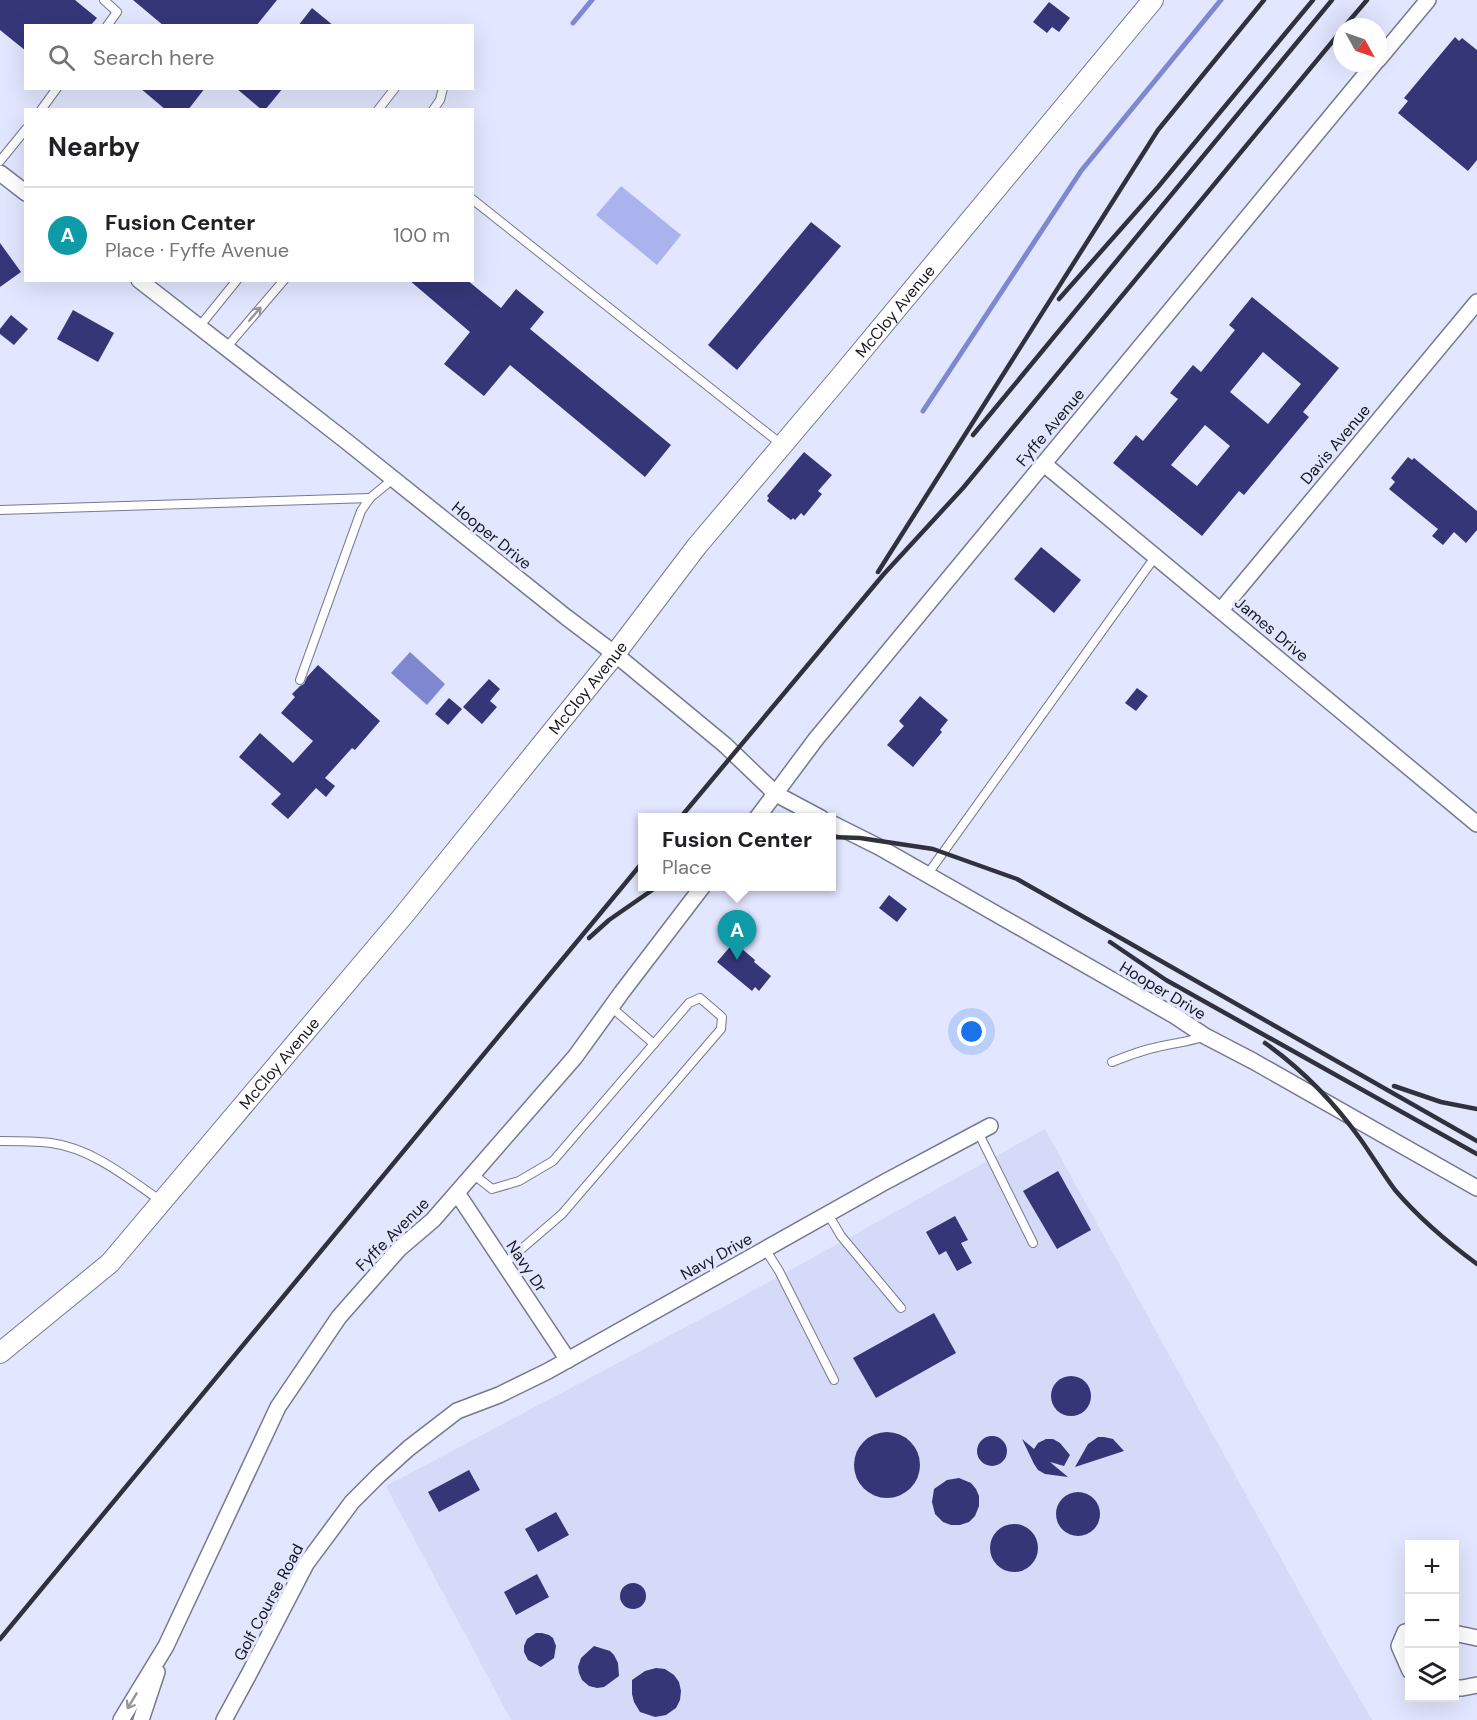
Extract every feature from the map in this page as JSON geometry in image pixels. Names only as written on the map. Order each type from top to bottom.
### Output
[{"type":"street","name":"McCloy Avenue","points":[[0,1353],[110,1263],[162,1202],[403,915],[615,654],[697,546],[1153,0]]},
{"type":"street","name":"Fyffe Avenue","points":[[1387,49],[1428,0]]},
{"type":"street","name":"Fyffe Avenue","points":[[761,813],[816,738],[1368,72]]},
{"type":"street","points":[[0,173],[24,191]]},
{"type":"street","name":"Hooper Drive","points":[[142,282],[566,618],[615,654],[725,745],[776,794],[811,813]]},
{"type":"street","name":"Davis Avenue","points":[[1221,610],[1477,302]]},
{"type":"street","name":"James Drive","points":[[1044,464],[1477,824]]},
{"type":"street","name":"Hooper Drive","points":[[836,826],[879,847],[1175,1017],[1204,1036],[1253,1061],[1477,1188]]},
{"type":"street","name":"Fyffe Avenue","points":[[121,1720],[166,1646],[278,1407],[339,1317],[399,1249],[433,1220],[575,1056],[699,891]]},
{"type":"street","name":"Navy Drive","points":[[457,1411],[499,1395],[568,1360],[984,1129]]},
{"type":"street","name":"Navy Dr","points":[[457,1193],[568,1360]]},
{"type":"street","name":"Golf Course Road","points":[[224,1720],[306,1564],[325,1537],[352,1502],[379,1475],[409,1448],[457,1411]]},
{"type":"street","points":[[1405,1632],[1399,1646],[1405,1660]]},
{"type":"street","points":[[1459,1634],[1477,1638]]},
{"type":"street","name":"Fyffe Avenue","points":[[141,1720],[166,1646]]},
{"type":"street","points":[[1459,1688],[1477,1685]]},
{"type":"lane","points":[[104,0],[117,12],[108,24]]},
{"type":"lane","points":[[42,108],[55,90]]},
{"type":"lane","points":[[380,108],[393,90]]},
{"type":"lane","points":[[434,108],[440,100],[442,90]]},
{"type":"lane","points":[[0,161],[24,131]]},
{"type":"lane","points":[[474,201],[783,445]]},
{"type":"lane","points":[[199,327],[235,282]]},
{"type":"lane","points":[[226,348],[282,282]]},
{"type":"lane","points":[[300,680],[361,511],[370,498],[393,479]]},
{"type":"lane","points":[[0,510],[370,498]]},
{"type":"lane","points":[[927,875],[1155,557]]},
{"type":"lane","points":[[473,1174],[492,1189],[519,1181],[553,1161],[689,1003],[700,998],[722,1017],[721,1029],[562,1214],[504,1264]]},
{"type":"lane","points":[[611,1007],[654,1044]]},
{"type":"lane","points":[[1112,1062],[1137,1052],[1188,1042],[1204,1036]]},
{"type":"lane","points":[[984,1129],[1034,1243]]},
{"type":"lane","points":[[0,1141],[53,1143],[101,1160],[162,1202]]},
{"type":"lane","points":[[828,1214],[841,1236],[902,1308]]},
{"type":"lane","points":[[765,1249],[779,1271],[834,1380]]},
{"type":"shaded area","points":[[621,186],[681,235],[657,265],[596,215]]},
{"type":"shaded area","points":[[410,652],[445,684],[427,705],[391,673]]},
{"type":"shaded area","points":[[1045,1129],[1372,1720],[511,1720],[386,1486],[729,1304]]},
{"type":"building","points":[[0,0],[75,0],[97,18],[92,24],[24,24],[24,49],[0,30]]},
{"type":"building","points":[[133,0],[277,0],[258,24],[162,24]]},
{"type":"building","points":[[1049,2],[1070,18],[1059,32],[1052,27],[1047,33],[1033,22]]},
{"type":"building","points":[[312,8],[332,24],[300,24]]},
{"type":"building","points":[[1455,37],[1459,41],[1462,38],[1477,50],[1477,160],[1468,171],[1398,113],[1408,101],[1404,98]]},
{"type":"building","points":[[142,90],[203,90],[190,108],[164,108]]},
{"type":"building","points":[[238,90],[281,90],[267,108],[260,108]]},
{"type":"building","points":[[811,222],[841,246],[737,370],[708,345]]},
{"type":"building","points":[[0,243],[21,272],[0,287]]},
{"type":"building","points":[[411,282],[469,282],[501,308],[516,289],[544,312],[530,329],[671,445],[645,477],[510,365],[484,396],[444,364],[470,332]]},
{"type":"building","points":[[1252,297],[1339,368],[1303,412],[1309,417],[1244,495],[1239,491],[1202,536],[1113,463],[1136,435],[1143,441],[1178,399],[1170,393],[1193,365],[1201,372],[1235,330],[1229,325]],"holes":[[[1263,352],[1301,384],[1268,424],[1230,392]],[[1205,425],[1230,446],[1197,486],[1171,465]]]},
{"type":"building","points":[[73,310],[114,333],[98,362],[57,339]]},
{"type":"building","points":[[11,315],[28,329],[14,345],[0,334],[0,329]]},
{"type":"building","points":[[804,452],[832,475],[818,491],[822,494],[804,516],[801,513],[795,520],[793,518],[791,520],[767,501],[769,498],[767,496]]},
{"type":"building","points":[[1408,457],[1412,460],[1414,458],[1477,511],[1477,530],[1466,543],[1454,532],[1443,545],[1432,536],[1438,529],[1389,489],[1395,482],[1391,478]]},
{"type":"building","points":[[1041,547],[1081,580],[1054,613],[1014,579]]},
{"type":"building","points":[[318,665],[380,721],[355,750],[352,748],[325,778],[335,786],[326,797],[316,788],[288,819],[271,804],[281,794],[239,757],[260,733],[293,763],[313,741],[281,713],[295,697],[292,694],[304,684]]},
{"type":"building","points":[[489,679],[500,689],[490,701],[497,707],[482,724],[463,707]]},
{"type":"building","points":[[1137,688],[1148,696],[1136,711],[1125,703]]},
{"type":"building","points":[[920,696],[948,720],[940,730],[942,732],[913,767],[887,745],[904,726],[899,721]]},
{"type":"building","points":[[449,698],[462,709],[448,725],[435,714]]},
{"type":"building","points":[[889,895],[907,909],[897,922],[879,908]]},
{"type":"building","points":[[734,942],[771,976],[759,991],[755,987],[752,991],[717,962]]},
{"type":"building","points":[[1058,1171],[1091,1230],[1057,1249],[1023,1191]]},
{"type":"building","points":[[955,1216],[968,1240],[961,1243],[972,1263],[957,1271],[946,1251],[939,1255],[926,1232]]},
{"type":"building","points":[[934,1313],[956,1353],[876,1398],[853,1358]]},
{"type":"building","points":[[1071,1376],[1085,1382],[1091,1396],[1085,1410],[1071,1416],[1057,1410],[1051,1396],[1057,1382]]},
{"type":"building","points":[[880,1432],[894,1432],[906,1437],[915,1446],[920,1465],[918,1478],[911,1489],[894,1498],[880,1498],[868,1493],[859,1484],[854,1472],[854,1458],[859,1446],[868,1437]]},
{"type":"building","points":[[992,1436],[998,1437],[1006,1445],[1006,1457],[998,1465],[992,1466],[986,1465],[978,1457],[977,1451],[978,1445],[986,1437]]},
{"type":"building","points":[[1098,1437],[1113,1439],[1124,1451],[1075,1467],[1088,1444]]},
{"type":"building","points":[[1022,1439],[1034,1449],[1038,1443],[1046,1439],[1053,1439],[1060,1443],[1070,1455],[1064,1466],[1050,1462],[1068,1477],[1045,1474],[1038,1470]]},
{"type":"building","points":[[469,1470],[480,1490],[439,1512],[428,1492]]},
{"type":"building","points":[[959,1478],[971,1483],[976,1489],[979,1506],[975,1516],[969,1522],[951,1525],[943,1522],[935,1514],[932,1502],[934,1489],[947,1480]]},
{"type":"building","points":[[1078,1492],[1086,1493],[1094,1498],[1099,1506],[1099,1522],[1094,1530],[1086,1535],[1078,1536],[1070,1535],[1062,1530],[1057,1522],[1056,1514],[1057,1506],[1062,1498],[1070,1493]]},
{"type":"building","points":[[556,1512],[569,1535],[538,1552],[525,1529]]},
{"type":"building","points":[[1014,1524],[1031,1531],[1038,1548],[1031,1565],[1014,1572],[997,1565],[990,1548],[997,1531]]},
{"type":"building","points":[[537,1574],[549,1597],[516,1615],[504,1592]]},
{"type":"building","points":[[633,1583],[642,1587],[646,1596],[642,1605],[633,1609],[624,1605],[620,1596],[624,1587]]},
{"type":"building","points":[[536,1633],[549,1635],[556,1646],[554,1658],[541,1667],[528,1660],[524,1652],[527,1639]]},
{"type":"building","points":[[594,1646],[610,1651],[618,1663],[619,1676],[604,1687],[589,1686],[582,1680],[579,1673],[581,1658]]},
{"type":"building","points":[[656,1668],[665,1669],[674,1675],[681,1691],[676,1708],[666,1715],[655,1717],[640,1712],[632,1694],[632,1680],[645,1671]]},
{"type":"waterway","points":[[573,23],[592,0]]},
{"type":"waterway","points":[[923,411],[1081,171],[1221,0]]},
{"type":"railway","points":[[878,572],[1158,130],[1264,0]]},
{"type":"railway","points":[[1059,299],[1158,187],[1313,0]]},
{"type":"railway","points":[[973,435],[1332,0]]},
{"type":"railway","points":[[1352,18],[1367,0]]},
{"type":"railway","points":[[684,813],[883,575],[963,488],[1333,41]]},
{"type":"railway","points":[[836,837],[860,838],[933,849],[1017,879],[1477,1141]]},
{"type":"railway","points":[[0,1639],[638,868]]},
{"type":"railway","points":[[589,938],[609,920],[651,891]]},
{"type":"railway","points":[[1110,942],[1166,980],[1477,1154]]},
{"type":"railway","points":[[1265,1043],[1292,1064],[1329,1100],[1361,1140],[1395,1190],[1414,1210],[1477,1264]]},
{"type":"railway","points":[[1394,1086],[1441,1102],[1477,1109]]},
{"type":"place","name":"Fusion Center","points":[[737,960]]}]
